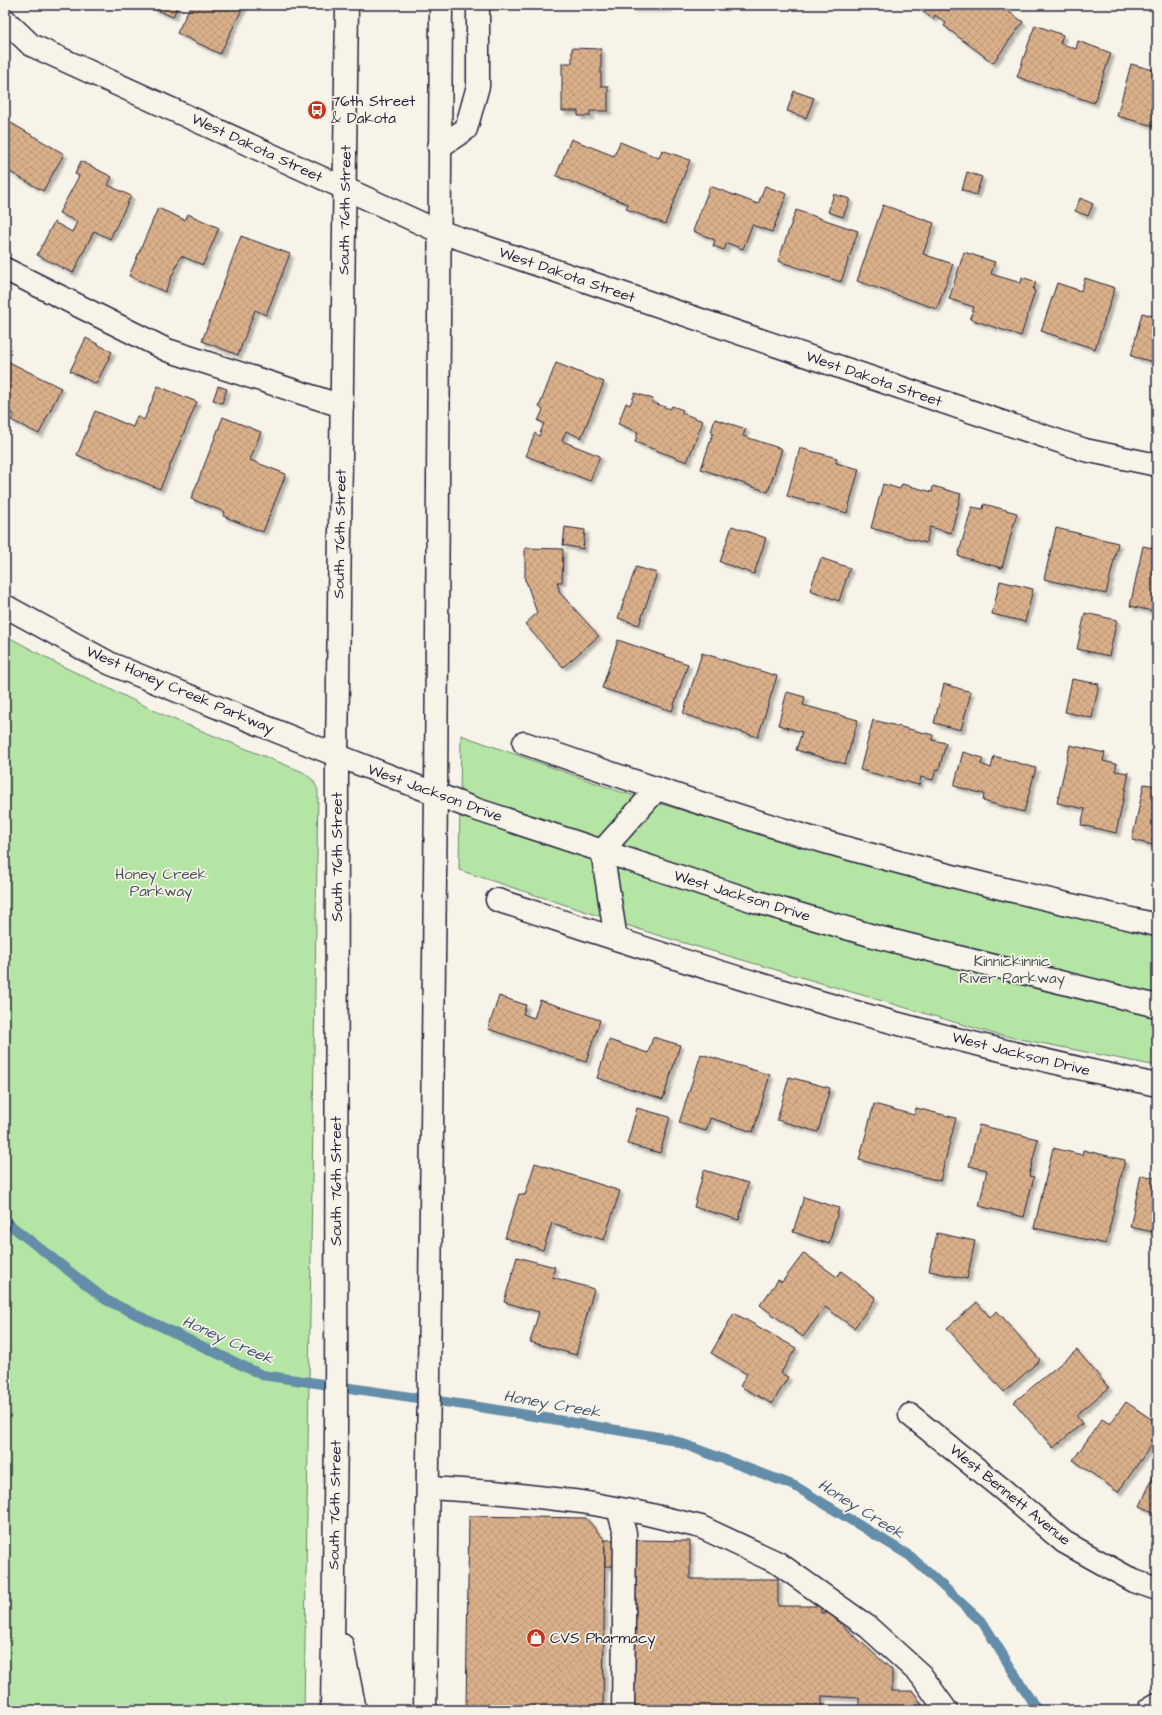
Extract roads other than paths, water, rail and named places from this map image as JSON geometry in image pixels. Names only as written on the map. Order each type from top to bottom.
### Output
[{"type":"street","name":"South 76th Street","points":[[332,1710],[336,1435],[337,756],[347,5]]},
{"type":"street","points":[[426,1710],[436,795],[438,231],[441,5]]},
{"type":"street","points":[[439,147],[466,129],[478,86],[478,5]]},
{"type":"street","name":"West Dakota Street","points":[[5,20],[31,44],[438,231],[1085,450],[1157,465]]},
{"type":"street","points":[[5,269],[167,350],[342,406]]},
{"type":"street","name":"West Honey Creek Parkway","points":[[5,606],[111,664],[337,756]]},
{"type":"street","points":[[524,743],[657,789],[799,834],[966,880],[1157,925]]},
{"type":"street","name":"West Jackson Drive","points":[[337,756],[436,795],[754,901],[877,937],[1157,1006]]},
{"type":"street","points":[[616,938],[602,851],[657,789]]},
{"type":"street","name":"West Jackson Drive","points":[[497,900],[782,991],[900,1024],[1061,1065],[1157,1085]]},
{"type":"street","name":"West Bennett Avenue","points":[[910,1416],[1002,1489],[1064,1542],[1134,1581],[1157,1589]]},
{"type":"street","points":[[429,1488],[530,1496],[618,1509],[701,1527],[778,1563],[868,1627],[921,1676],[946,1710]]},
{"type":"street","points":[[618,1509],[625,1533],[623,1710]]},
{"type":"street","points":[[334,1607],[355,1710]]},
{"type":"street","points":[[1150,1710],[1150,1708],[1157,1704]]},
{"type":"waterway","name":"Honey Creek","points":[[5,1221],[106,1300],[262,1375],[492,1409],[670,1439],[795,1486],[910,1556],[983,1623],[1037,1710]]},
{"type":"place","name":"76th Street & Dakota","points":[[317,110]]},
{"type":"place","name":"CVS Pharmacy","points":[[536,1638]]},
{"type":"park label","name":"Honey Creek Parkway","points":[[161,882]]},
{"type":"park label","name":"Kinnickinnic River Parkway","points":[[1012,970]]}]
